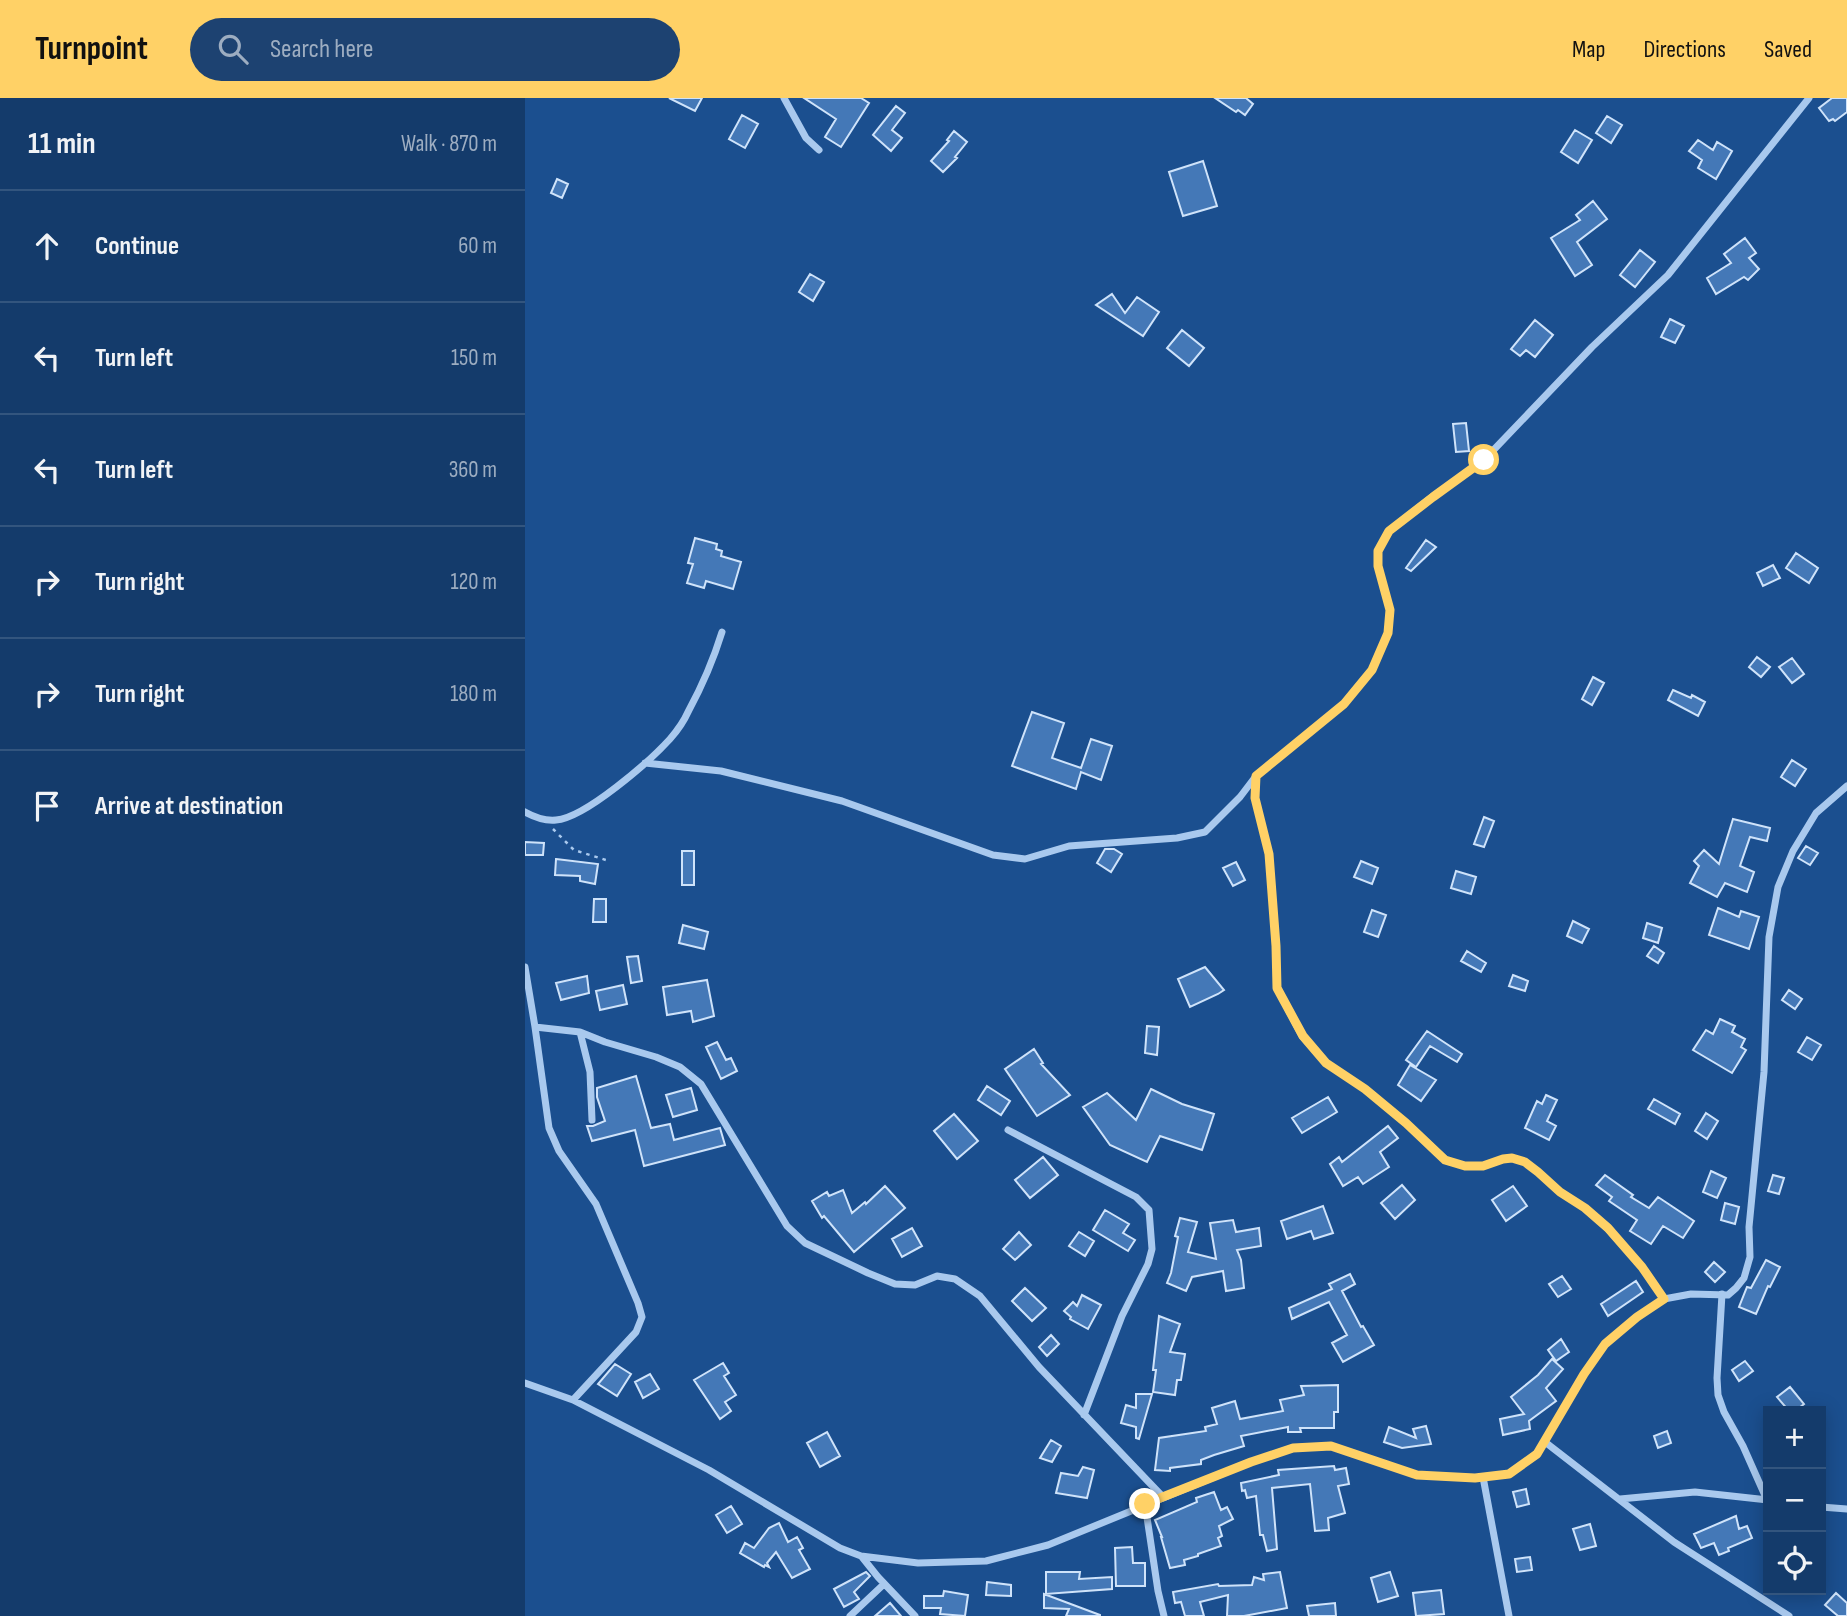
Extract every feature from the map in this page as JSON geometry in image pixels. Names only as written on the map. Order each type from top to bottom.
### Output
[{"type":"street","points":[[784,98],[806,138],[819,150]]},
{"type":"street","points":[[645,763],[720,771],[842,801],[993,855],[1025,859],[1069,846],[1177,838],[1206,832],[1256,776],[1344,704],[1372,670],[1388,633],[1390,610],[1378,566],[1378,551],[1389,531],[1484,460],[1592,347],[1668,275],[1806,99]]},
{"type":"street","points":[[525,812],[534,817],[557,820],[576,813],[602,797],[645,763],[671,738],[688,713],[715,655],[722,632]]},
{"type":"street","points":[[1256,776],[1255,798],[1269,854],[1277,988],[1303,1036],[1326,1063],[1365,1089],[1445,1160],[1465,1166],[1483,1166],[1512,1158],[1532,1167],[1608,1228],[1642,1267],[1664,1299]]},
{"type":"street","points":[[525,1383],[573,1400],[709,1469],[840,1548],[861,1556],[918,1563],[986,1561],[1048,1545],[1251,1462],[1293,1448],[1331,1446],[1417,1475],[1475,1478],[1509,1474],[1537,1454],[1605,1344],[1637,1317],[1664,1299],[1691,1294],[1728,1295],[1744,1278],[1750,1257],[1749,1227],[1764,1072],[1769,937],[1778,887],[1793,851],[1817,813],[1847,786]]},
{"type":"street","points":[[525,967],[549,1128],[559,1151],[596,1204],[642,1317],[636,1332],[573,1400]]},
{"type":"street","points":[[535,1027],[579,1032],[680,1067],[701,1084],[787,1226],[805,1243],[895,1284],[915,1285],[937,1276],[955,1279],[980,1296],[1039,1367],[1163,1497]]},
{"type":"street","points":[[579,1032],[590,1072],[592,1120]]},
{"type":"street","points":[[1008,1130],[1136,1197],[1149,1210],[1151,1249],[1148,1264],[1122,1316],[1084,1415]]},
{"type":"street","points":[[1721,1294],[1718,1395],[1763,1490]]},
{"type":"street","points":[[1545,1442],[1674,1542],[1790,1616]]},
{"type":"street","points":[[1483,1477],[1509,1616]]},
{"type":"street","points":[[1620,1499],[1695,1492],[1763,1499]]},
{"type":"street","points":[[1145,1504],[1164,1616]]},
{"type":"street","points":[[1826,1507],[1847,1509]]},
{"type":"street","points":[[861,1556],[915,1616]]},
{"type":"street","points":[[850,1616],[884,1584]]},
{"type":"path","points":[[545,818],[574,849],[606,860]]},
{"type":"building","points":[[669,98],[702,98],[695,111]]},
{"type":"building","points":[[804,98],[861,98],[869,103],[841,147],[825,137],[836,119]]},
{"type":"building","points":[[1215,98],[1246,98],[1253,104],[1245,115]]},
{"type":"building","points":[[1832,98],[1847,98],[1847,112],[1835,121],[1829,121],[1819,108]]},
{"type":"building","points":[[896,106],[905,113],[892,130],[902,138],[891,151],[873,135]]},
{"type":"building","points":[[742,115],[758,124],[745,148],[729,139]]},
{"type":"building","points":[[1607,116],[1622,125],[1611,143],[1596,133]]},
{"type":"building","points":[[1575,130],[1592,140],[1578,163],[1561,152]]},
{"type":"building","points":[[954,131],[967,142],[955,157],[957,158],[943,172],[931,161],[949,141],[947,140]]},
{"type":"building","points":[[1698,140],[1713,150],[1717,142],[1732,151],[1716,179],[1698,168],[1702,160],[1689,151]]},
{"type":"building","points":[[1203,161],[1217,206],[1183,216],[1169,172]]},
{"type":"building","points":[[557,179],[568,184],[562,198],[551,193]]},
{"type":"building","points":[[1593,201],[1607,219],[1577,242],[1592,265],[1575,276],[1551,238],[1580,220],[1576,215]]},
{"type":"building","points":[[1745,238],[1756,253],[1749,258],[1759,269],[1748,280],[1744,277],[1716,294],[1707,278],[1731,263],[1724,254]]},
{"type":"building","points":[[1640,250],[1655,262],[1635,287],[1620,275]]},
{"type":"building","points":[[810,274],[824,282],[813,301],[799,292]]},
{"type":"building","points":[[1112,294],[1125,313],[1137,297],[1159,312],[1143,336],[1096,305]]},
{"type":"building","points":[[1670,319],[1684,326],[1675,343],[1661,337]]},
{"type":"building","points":[[1535,320],[1553,335],[1535,357],[1526,350],[1520,356],[1511,349]]},
{"type":"building","points":[[1182,330],[1204,348],[1189,366],[1167,348]]},
{"type":"building","points":[[1466,423],[1469,451],[1456,452],[1453,424]]},
{"type":"building","points":[[695,538],[717,544],[716,549],[722,551],[721,556],[741,562],[733,589],[706,581],[704,588],[687,583],[693,564],[688,563]]},
{"type":"building","points":[[1426,540],[1436,547],[1411,571],[1406,568]]},
{"type":"building","points":[[1796,553],[1818,568],[1809,583],[1786,568]]},
{"type":"building","points":[[1773,565],[1780,578],[1763,586],[1757,573]]},
{"type":"building","points":[[1757,657],[1770,667],[1761,677],[1749,667]]},
{"type":"building","points":[[1792,658],[1804,674],[1792,683],[1779,667]]},
{"type":"building","points":[[1593,677],[1604,683],[1592,705],[1582,699]]},
{"type":"building","points":[[1673,690],[1705,702],[1698,716],[1668,700]]},
{"type":"building","points":[[1032,712],[1064,723],[1052,758],[1081,768],[1091,739],[1112,746],[1101,780],[1081,772],[1076,789],[1012,766]]},
{"type":"building","points":[[1792,760],[1806,769],[1795,786],[1781,777]]},
{"type":"building","points":[[1484,817],[1494,821],[1484,847],[1474,844]]},
{"type":"building","points":[[1733,819],[1770,828],[1767,841],[1750,837],[1740,866],[1754,872],[1747,892],[1725,883],[1717,897],[1690,883],[1699,866],[1694,861],[1704,850],[1719,864]]},
{"type":"building","points":[[525,842],[544,843],[543,855],[525,855]]},
{"type":"building","points":[[1806,846],[1818,853],[1810,865],[1798,858]]},
{"type":"building","points":[[1105,849],[1114,849],[1122,854],[1111,872],[1097,863]]},
{"type":"building","points":[[682,851],[694,851],[694,885],[682,885]]},
{"type":"building","points":[[556,859],[598,864],[595,884],[580,881],[580,876],[555,875]]},
{"type":"building","points":[[1361,861],[1378,868],[1372,884],[1354,877]]},
{"type":"building","points":[[1236,862],[1245,880],[1233,886],[1223,868]]},
{"type":"building","points":[[1456,871],[1476,877],[1471,894],[1451,888]]},
{"type":"building","points":[[594,899],[606,899],[606,922],[593,922]]},
{"type":"building","points":[[1718,908],[1739,917],[1741,911],[1759,917],[1749,949],[1709,935]]},
{"type":"building","points":[[1372,910],[1386,915],[1378,937],[1364,932]]},
{"type":"building","points":[[1573,921],[1589,929],[1582,943],[1567,936]]},
{"type":"building","points":[[1647,923],[1662,928],[1658,943],[1643,938]]},
{"type":"building","points":[[683,925],[708,932],[704,949],[679,943]]},
{"type":"building","points":[[1654,946],[1664,953],[1658,963],[1647,956]]},
{"type":"building","points":[[1467,951],[1486,963],[1481,972],[1461,961]]},
{"type":"building","points":[[638,956],[642,981],[631,983],[627,957]]},
{"type":"building","points":[[1205,967],[1224,990],[1190,1007],[1178,979]]},
{"type":"building","points":[[1513,975],[1528,981],[1525,991],[1509,986]]},
{"type":"building","points":[[587,976],[589,993],[561,1000],[556,983]]},
{"type":"building","points":[[707,980],[714,1016],[693,1022],[691,1011],[667,1015],[663,987]]},
{"type":"building","points":[[623,985],[627,1004],[600,1010],[596,991]]},
{"type":"building","points":[[1789,990],[1802,999],[1795,1009],[1782,1000]]},
{"type":"building","points":[[1720,1019],[1735,1026],[1732,1032],[1745,1039],[1741,1047],[1746,1050],[1732,1073],[1693,1050],[1706,1030],[1713,1034]]},
{"type":"building","points":[[1147,1026],[1159,1027],[1157,1055],[1145,1053]]},
{"type":"building","points":[[1427,1031],[1462,1054],[1457,1062],[1430,1046],[1416,1067],[1406,1060]]},
{"type":"building","points":[[1807,1037],[1821,1045],[1812,1060],[1798,1052]]},
{"type":"building","points":[[717,1042],[726,1060],[731,1058],[737,1071],[721,1079],[706,1047]]},
{"type":"building","points":[[1034,1049],[1043,1063],[1041,1064],[1070,1095],[1037,1116],[1005,1069]]},
{"type":"building","points":[[1410,1065],[1436,1080],[1421,1101],[1398,1085]]},
{"type":"building","points":[[636,1076],[651,1128],[670,1124],[674,1140],[720,1128],[725,1145],[644,1166],[635,1130],[592,1141],[587,1126],[605,1121],[597,1097],[597,1088]]},
{"type":"building","points":[[987,1086],[1010,1101],[1001,1115],[978,1100]]},
{"type":"building","points":[[691,1088],[697,1110],[673,1117],[666,1095]]},
{"type":"building","points":[[1151,1089],[1182,1104],[1214,1114],[1202,1150],[1160,1136],[1147,1162],[1110,1145],[1083,1107],[1107,1093],[1136,1120]]},
{"type":"building","points":[[1546,1095],[1557,1100],[1547,1121],[1556,1126],[1549,1140],[1525,1128],[1537,1101],[1542,1104]]},
{"type":"building","points":[[1328,1097],[1337,1112],[1302,1133],[1292,1118]]},
{"type":"building","points":[[1654,1099],[1680,1114],[1675,1124],[1648,1109]]},
{"type":"building","points":[[1706,1113],[1718,1121],[1707,1139],[1695,1131]]},
{"type":"building","points":[[954,1114],[978,1141],[957,1159],[934,1131]]},
{"type":"building","points":[[1388,1126],[1398,1138],[1380,1152],[1389,1167],[1363,1184],[1358,1177],[1343,1186],[1330,1164],[1339,1157],[1342,1162]]},
{"type":"building","points":[[1043,1157],[1058,1175],[1030,1198],[1015,1180]]},
{"type":"building","points":[[1711,1171],[1726,1178],[1717,1198],[1703,1192]]},
{"type":"building","points":[[1605,1175],[1649,1208],[1658,1197],[1694,1221],[1683,1238],[1663,1226],[1651,1244],[1630,1231],[1637,1220],[1609,1201],[1612,1197],[1596,1185]]},
{"type":"building","points":[[1773,1175],[1784,1178],[1779,1194],[1768,1191]]},
{"type":"building","points":[[1402,1185],[1415,1200],[1395,1219],[1381,1203]]},
{"type":"building","points":[[885,1186],[905,1208],[854,1252],[824,1216],[822,1218],[812,1201],[827,1192],[829,1196],[843,1190],[852,1213]]},
{"type":"building","points":[[1513,1186],[1527,1206],[1506,1221],[1492,1200]]},
{"type":"building","points":[[1725,1203],[1739,1207],[1735,1224],[1721,1220]]},
{"type":"building","points":[[1323,1206],[1333,1233],[1314,1239],[1311,1231],[1287,1239],[1281,1221]]},
{"type":"building","points":[[1105,1210],[1129,1224],[1123,1233],[1135,1240],[1128,1251],[1093,1230]]},
{"type":"building","points":[[1180,1218],[1197,1222],[1188,1252],[1216,1259],[1210,1223],[1233,1220],[1236,1232],[1259,1228],[1261,1246],[1237,1250],[1241,1260],[1244,1288],[1226,1291],[1223,1271],[1192,1277],[1186,1291],[1167,1283]]},
{"type":"building","points":[[912,1228],[922,1246],[902,1257],[892,1239]]},
{"type":"building","points":[[1019,1232],[1031,1245],[1015,1260],[1003,1249]]},
{"type":"building","points":[[1079,1232],[1094,1241],[1085,1256],[1069,1246]]},
{"type":"building","points":[[1766,1260],[1780,1267],[1756,1314],[1739,1307],[1747,1287],[1751,1288]]},
{"type":"building","points":[[1714,1262],[1725,1272],[1715,1282],[1705,1272]]},
{"type":"building","points":[[1350,1274],[1355,1284],[1342,1291],[1374,1345],[1343,1362],[1332,1343],[1347,1335],[1329,1302],[1292,1319],[1289,1308],[1332,1289],[1329,1284]]},
{"type":"building","points":[[1562,1276],[1571,1289],[1558,1297],[1549,1284]]},
{"type":"building","points":[[1636,1281],[1643,1292],[1608,1316],[1601,1304]]},
{"type":"building","points":[[1025,1288],[1046,1308],[1032,1321],[1012,1301]]},
{"type":"building","points":[[1082,1295],[1101,1305],[1088,1329],[1070,1319],[1064,1311],[1073,1302],[1077,1306]]},
{"type":"building","points":[[1159,1316],[1180,1324],[1170,1352],[1185,1354],[1181,1380],[1177,1380],[1175,1395],[1153,1392]]},
{"type":"building","points":[[1051,1335],[1059,1344],[1047,1356],[1039,1347]]},
{"type":"building","points":[[1561,1339],[1569,1352],[1556,1361],[1548,1350]]},
{"type":"building","points":[[1552,1359],[1563,1369],[1546,1388],[1556,1401],[1529,1421],[1530,1429],[1503,1435],[1500,1419],[1524,1414],[1511,1397],[1538,1375]]},
{"type":"building","points":[[1745,1361],[1753,1371],[1739,1381],[1732,1370]]},
{"type":"building","points":[[723,1363],[729,1373],[724,1376],[736,1395],[725,1402],[731,1411],[720,1419],[694,1380]]},
{"type":"building","points":[[615,1364],[631,1374],[617,1396],[598,1384]]},
{"type":"building","points":[[650,1374],[659,1389],[643,1398],[635,1382]]},
{"type":"building","points":[[1338,1385],[1338,1412],[1334,1412],[1334,1428],[1300,1428],[1301,1432],[1288,1432],[1288,1427],[1241,1436],[1244,1446],[1201,1460],[1201,1464],[1170,1468],[1170,1471],[1155,1470],[1159,1438],[1206,1431],[1205,1427],[1217,1424],[1212,1408],[1235,1401],[1240,1419],[1283,1411],[1280,1400],[1304,1395],[1301,1386]]},
{"type":"building","points":[[1790,1387],[1804,1404],[1785,1406],[1777,1397]]},
{"type":"building","points":[[1136,1394],[1152,1394],[1139,1439],[1136,1438],[1136,1427],[1121,1423],[1126,1405],[1136,1408]]},
{"type":"building","points":[[1426,1426],[1431,1444],[1402,1448],[1384,1442],[1389,1427],[1416,1438],[1413,1429]]},
{"type":"building","points":[[1667,1431],[1671,1443],[1658,1448],[1654,1436]]},
{"type":"building","points":[[827,1432],[840,1456],[820,1467],[807,1443]]},
{"type":"building","points":[[1051,1440],[1061,1446],[1052,1462],[1040,1458]]},
{"type":"building","points":[[1334,1466],[1335,1470],[1346,1468],[1349,1484],[1338,1486],[1345,1513],[1328,1518],[1329,1530],[1315,1531],[1310,1484],[1272,1488],[1277,1549],[1267,1551],[1263,1535],[1260,1535],[1256,1496],[1247,1498],[1241,1483],[1279,1475],[1278,1470]]},
{"type":"building","points":[[1083,1467],[1094,1470],[1087,1498],[1056,1493],[1061,1473],[1078,1476]]},
{"type":"building","points":[[1526,1489],[1529,1504],[1517,1507],[1513,1492]]},
{"type":"building","points":[[1214,1492],[1221,1510],[1227,1507],[1233,1519],[1219,1526],[1222,1536],[1218,1538],[1221,1546],[1184,1560],[1185,1565],[1170,1568],[1155,1520],[1197,1502],[1196,1498]]},
{"type":"building","points":[[731,1506],[742,1524],[727,1533],[716,1515]]},
{"type":"building","points":[[1736,1516],[1739,1529],[1747,1526],[1752,1538],[1728,1548],[1729,1551],[1719,1555],[1714,1543],[1701,1548],[1694,1534]]},
{"type":"building","points":[[779,1523],[788,1542],[797,1537],[803,1548],[799,1550],[810,1569],[792,1578],[776,1552],[767,1563],[769,1567],[764,1567],[740,1553],[745,1543],[754,1548],[769,1528]]},
{"type":"building","points":[[1590,1524],[1596,1546],[1580,1550],[1573,1529]]},
{"type":"building","points":[[1132,1547],[1133,1563],[1145,1563],[1145,1586],[1116,1586],[1115,1548]]},
{"type":"building","points":[[1530,1557],[1532,1570],[1517,1572],[1515,1559]]},
{"type":"building","points":[[866,1572],[870,1576],[854,1592],[859,1599],[844,1607],[834,1589]]},
{"type":"building","points":[[1046,1572],[1080,1572],[1079,1579],[1112,1577],[1112,1589],[1046,1594]]},
{"type":"building","points":[[1280,1572],[1287,1608],[1244,1616],[1227,1616],[1228,1595],[1200,1602],[1204,1616],[1185,1616],[1181,1602],[1175,1603],[1173,1592],[1218,1584],[1252,1585],[1254,1577],[1264,1580],[1263,1574]]},
{"type":"building","points":[[1390,1572],[1398,1596],[1378,1602],[1371,1578]]},
{"type":"building","points":[[987,1582],[1011,1585],[1011,1596],[986,1595]]},
{"type":"building","points":[[1441,1590],[1444,1614],[1416,1616],[1413,1593]]},
{"type":"building","points":[[944,1591],[968,1595],[965,1616],[940,1614],[941,1608],[924,1608],[924,1596],[943,1596]]},
{"type":"building","points":[[1836,1593],[1847,1603],[1847,1616],[1838,1616],[1825,1605]]},
{"type":"building","points":[[1044,1594],[1100,1616],[1066,1616],[1069,1609],[1044,1608]]},
{"type":"building","points":[[890,1603],[901,1616],[875,1616]]},
{"type":"building","points":[[1335,1603],[1336,1616],[1309,1616],[1307,1606]]},
{"type":"route","points":[[1145,1504],[1293,1448],[1331,1446],[1417,1475],[1475,1478],[1509,1474],[1537,1454],[1605,1344],[1664,1299],[1642,1267],[1608,1228],[1525,1162],[1512,1158],[1483,1166],[1465,1166],[1445,1160],[1365,1089],[1326,1063],[1303,1036],[1277,988],[1269,854],[1255,798],[1256,776],[1344,704],[1372,670],[1388,633],[1390,610],[1378,566],[1378,551],[1389,531],[1484,460]]}]
